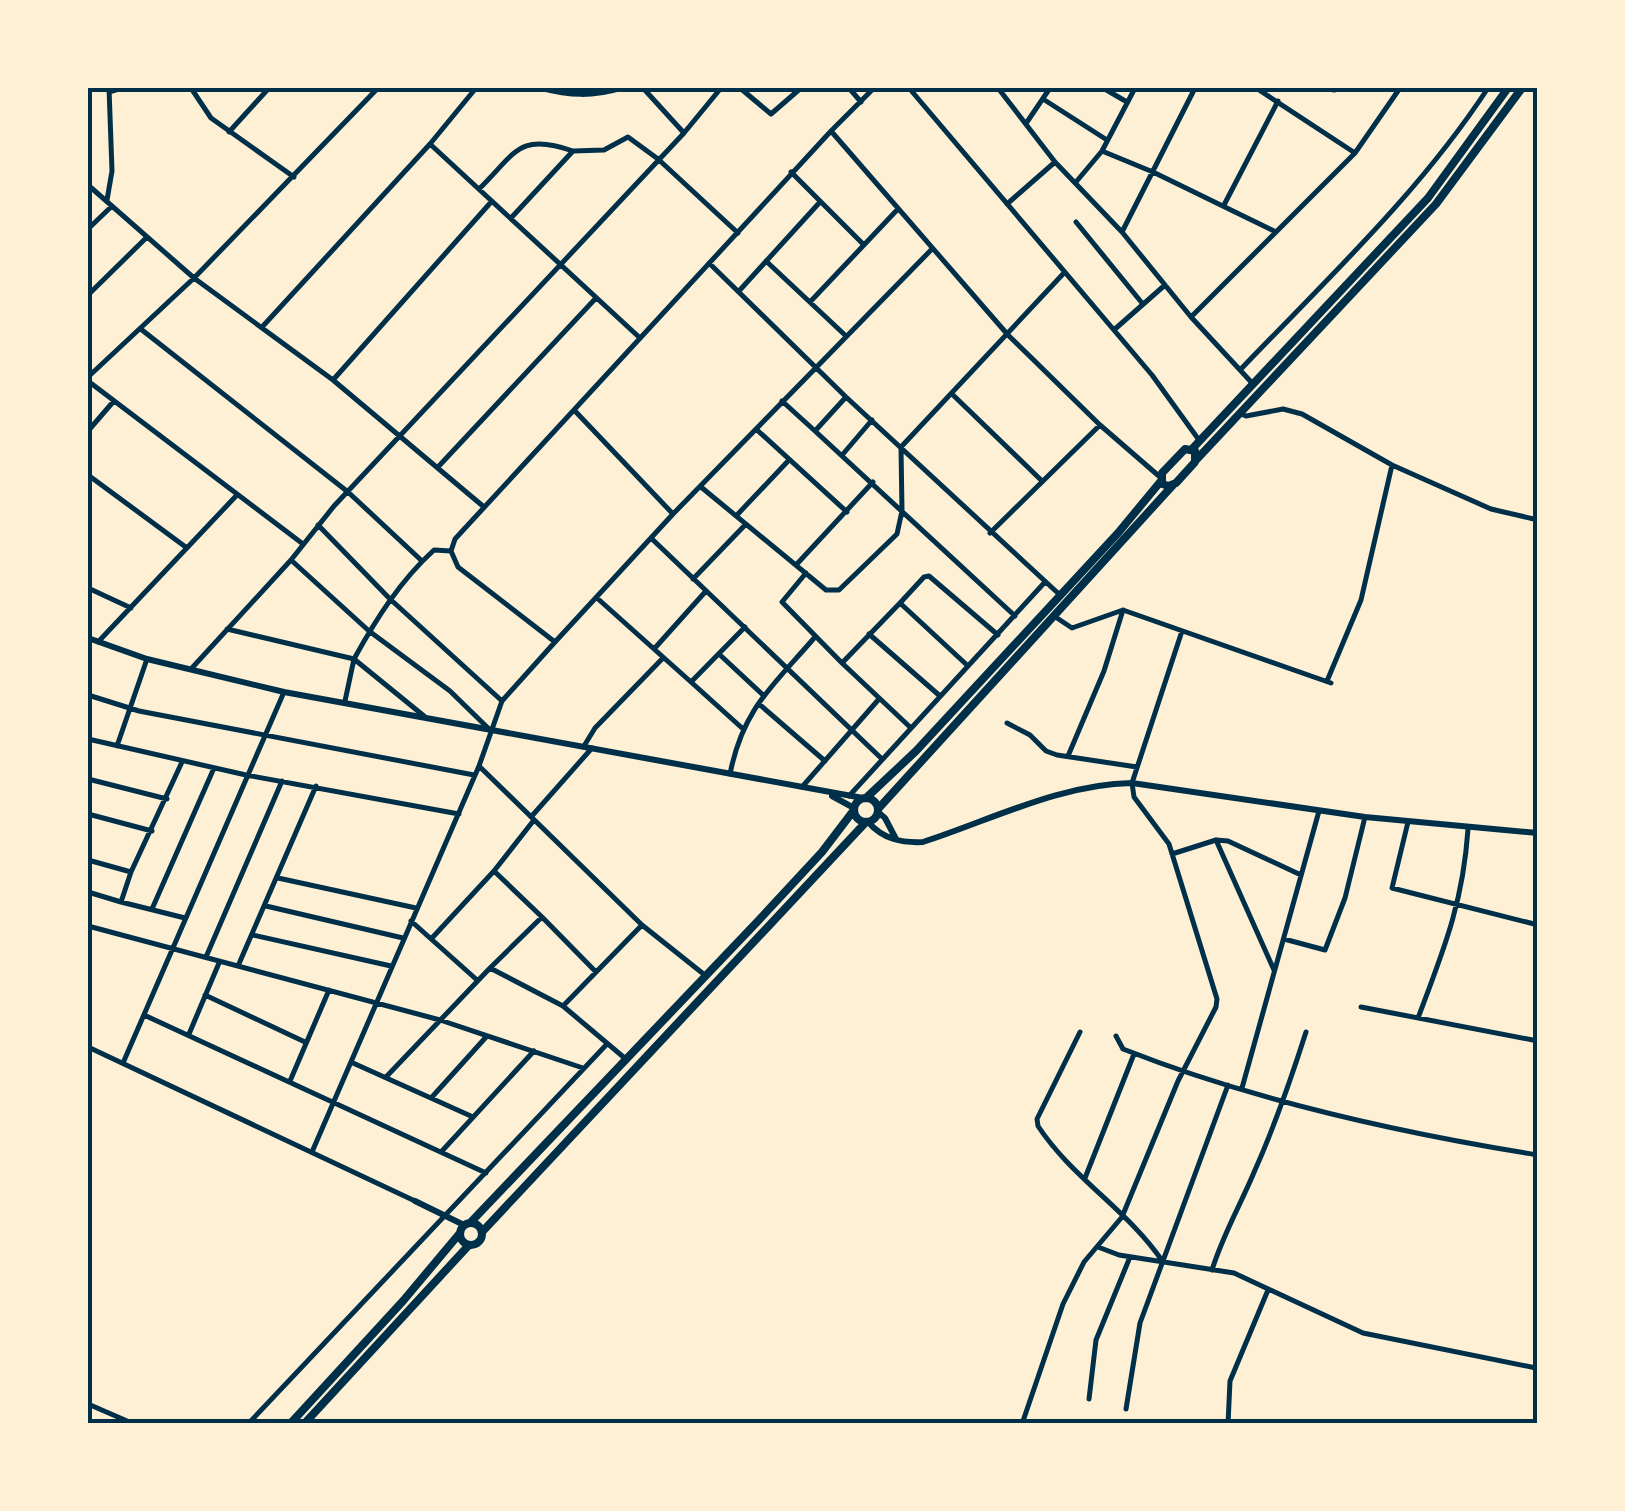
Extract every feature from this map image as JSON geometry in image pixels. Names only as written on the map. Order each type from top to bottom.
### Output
[{"type":"highway","points":[[290,1424],[465,1227],[822,852],[864,798],[916,750],[1060,596],[1183,450],[1196,445],[1374,260],[1428,198],[1508,88]]},
{"type":"highway","points":[[304,1424],[469,1245],[479,1242],[482,1232],[867,822],[1197,459],[1436,204],[1522,88]]},
{"type":"highway","points":[[1196,445],[1197,459]]},
{"type":"highway","points":[[1160,479],[1166,486],[1173,486]]},
{"type":"highway","points":[[864,798],[873,800],[878,810]]},
{"type":"highway","points":[[854,809],[859,820],[867,822]]},
{"type":"highway","points":[[465,1227],[476,1224],[482,1232]]},
{"type":"highway","points":[[465,1227],[463,1242],[469,1245]]},
{"type":"street","points":[[88,229],[110,203],[109,90],[122,88]]},
{"type":"street","points":[[191,88],[211,118],[294,178]]},
{"type":"street","points":[[229,132],[269,88]]},
{"type":"street","points":[[90,377],[294,178],[378,88]]},
{"type":"street","points":[[263,326],[430,144],[476,88]]},
{"type":"street","points":[[540,88],[587,96],[622,88]]},
{"type":"street","points":[[643,88],[684,133]]},
{"type":"street","points":[[190,670],[348,492],[684,133],[721,88]]},
{"type":"street","points":[[740,88],[771,114],[800,88]]},
{"type":"street","points":[[849,88],[861,102]]},
{"type":"street","points":[[555,642],[458,567],[451,551],[455,539],[791,172],[874,88]]},
{"type":"street","points":[[998,88],[1055,162],[1122,232],[1191,317],[1254,384]]},
{"type":"street","points":[[1027,122],[1050,88]]},
{"type":"street","points":[[1103,88],[1128,102]]},
{"type":"street","points":[[1076,182],[1102,151],[1135,88]]},
{"type":"street","points":[[1122,232],[1194,88]]},
{"type":"street","points":[[1258,88],[1355,153]]},
{"type":"street","points":[[1326,88],[1341,88]]},
{"type":"street","points":[[1191,317],[1355,153],[1400,88]]},
{"type":"street","points":[[1242,369],[1425,173],[1488,88]]},
{"type":"street","points":[[912,90],[1063,274],[1152,375],[1196,445]]},
{"type":"street","points":[[1042,99],[1107,140]]},
{"type":"street","points":[[1224,205],[1278,101]]},
{"type":"street","points":[[831,131],[1008,336],[1160,479]]},
{"type":"street","points":[[479,189],[527,144],[548,142],[596,152],[628,138],[658,159],[738,233]]},
{"type":"street","points":[[430,144],[640,338]]},
{"type":"street","points":[[511,218],[573,150]]},
{"type":"street","points":[[1102,151],[1276,232]]},
{"type":"street","points":[[1007,204],[1055,162]]},
{"type":"street","points":[[791,172],[864,246]]},
{"type":"street","points":[[88,185],[194,278],[334,380],[484,507]]},
{"type":"street","points":[[334,380],[492,201]]},
{"type":"street","points":[[739,290],[820,202]]},
{"type":"street","points":[[810,302],[897,210]]},
{"type":"street","points":[[1076,222],[1142,303]]},
{"type":"street","points":[[88,296],[146,238]]},
{"type":"street","points":[[312,1152],[480,766],[502,701],[673,514],[930,250]]},
{"type":"street","points":[[766,261],[846,336]]},
{"type":"street","points":[[709,263],[1060,596]]},
{"type":"street","points":[[701,487],[826,590],[839,590],[897,534],[902,511],[901,446],[1063,274]]},
{"type":"street","points":[[1114,330],[1165,285]]},
{"type":"street","points":[[438,467],[596,298]]},
{"type":"street","points":[[142,330],[348,492],[422,560]]},
{"type":"street","points":[[88,363],[90,377],[113,402],[303,544]]},
{"type":"street","points":[[952,394],[1041,480]]},
{"type":"street","points":[[816,430],[846,397]]},
{"type":"street","points":[[782,401],[1015,616]]},
{"type":"street","points":[[88,431],[113,402]]},
{"type":"street","points":[[574,410],[673,514]]},
{"type":"street","points":[[1240,413],[1246,416],[1284,410],[1302,414],[1392,465],[1491,509],[1538,520]]},
{"type":"street","points":[[843,454],[872,420]]},
{"type":"street","points":[[990,533],[1100,426]]},
{"type":"street","points":[[756,429],[847,512]]},
{"type":"street","points":[[736,516],[789,460]]},
{"type":"street","points":[[1054,616],[1072,628],[1123,610],[1329,682],[1361,600],[1392,465]]},
{"type":"street","points":[[88,476],[187,548]]},
{"type":"street","points":[[796,565],[873,482]]},
{"type":"street","points":[[98,642],[236,496]]},
{"type":"street","points":[[692,578],[746,524]]},
{"type":"street","points":[[318,525],[390,599],[502,701]]},
{"type":"street","points":[[651,538],[882,759]]},
{"type":"street","points":[[345,702],[354,659],[390,599],[434,550],[451,551]]},
{"type":"street","points":[[291,560],[370,631],[450,691],[492,732]]},
{"type":"street","points":[[806,573],[782,601],[815,638],[912,728]]},
{"type":"street","points":[[842,663],[929,576],[998,635]]},
{"type":"street","points":[[849,796],[1045,582]]},
{"type":"street","points":[[88,588],[131,608]]},
{"type":"street","points":[[654,649],[706,591]]},
{"type":"street","points":[[597,598],[742,728]]},
{"type":"street","points":[[900,603],[968,666]]},
{"type":"street","points":[[1068,756],[1104,671],[1123,610]]},
{"type":"street","points":[[690,682],[745,627]]},
{"type":"street","points":[[226,629],[354,659],[424,716]]},
{"type":"street","points":[[1022,1424],[1063,1304],[1084,1262],[1122,1217],[1183,1073],[1216,1007],[1217,999],[1169,844],[1134,797],[1132,783],[1182,631]]},
{"type":"street","points":[[869,634],[940,696]]},
{"type":"street","points":[[88,638],[147,659],[284,692],[864,798]]},
{"type":"street","points":[[730,774],[742,728],[763,696],[815,638]]},
{"type":"street","points":[[720,654],[763,696]]},
{"type":"street","points":[[432,938],[494,871],[588,747],[596,728],[663,658]]},
{"type":"street","points":[[117,747],[147,659]]},
{"type":"street","points":[[123,1063],[284,692]]},
{"type":"street","points":[[88,695],[132,709],[474,775]]},
{"type":"street","points":[[802,787],[879,700]]},
{"type":"street","points":[[759,703],[825,761]]},
{"type":"street","points":[[1006,723],[1030,735],[1046,751],[1138,766]]},
{"type":"street","points":[[88,739],[246,775],[459,814]]},
{"type":"street","points":[[122,902],[131,872],[182,762]]},
{"type":"street","points":[[480,766],[642,925],[706,976]]},
{"type":"street","points":[[152,909],[214,768]]},
{"type":"street","points":[[88,779],[167,799]]},
{"type":"street","points":[[206,957],[282,780]]},
{"type":"street","points":[[867,822],[896,840],[923,842],[1068,792],[1132,783],[1365,817],[1538,833]]},
{"type":"street","points":[[238,966],[316,786]]},
{"type":"street","points":[[826,792],[854,809]]},
{"type":"street","points":[[878,810],[896,840]]},
{"type":"street","points":[[1242,1088],[1318,811]]},
{"type":"street","points":[[88,814],[152,831]]},
{"type":"street","points":[[1283,939],[1325,950],[1346,898],[1365,817]]},
{"type":"street","points":[[1408,822],[1392,888],[1538,925]]},
{"type":"street","points":[[1418,1018],[1458,905],[1465,875],[1468,829]]},
{"type":"street","points":[[1172,854],[1216,840],[1228,841],[1301,875]]},
{"type":"street","points":[[1216,840],[1274,971]]},
{"type":"street","points":[[88,860],[131,872]]},
{"type":"street","points":[[494,871],[596,972]]},
{"type":"street","points":[[278,878],[416,908]]},
{"type":"street","points":[[88,892],[185,918]]},
{"type":"street","points":[[266,906],[402,938]]},
{"type":"street","points":[[386,1077],[542,917]]},
{"type":"street","points":[[411,921],[477,980]]},
{"type":"street","points":[[563,1006],[642,925]]},
{"type":"street","points":[[88,926],[440,1020],[583,1068]]},
{"type":"street","points":[[253,935],[391,966]]},
{"type":"street","points":[[189,1034],[219,962]]},
{"type":"street","points":[[490,968],[563,1006],[627,1060]]},
{"type":"street","points":[[290,1081],[329,990]]},
{"type":"street","points":[[205,995],[305,1042]]},
{"type":"street","points":[[1361,1007],[1538,1041]]},
{"type":"street","points":[[144,1015],[486,1173]]},
{"type":"street","points":[[1080,1032],[1038,1118],[1044,1135],[1148,1240],[1163,1262]]},
{"type":"street","points":[[1212,1270],[1223,1236],[1254,1174],[1284,1099],[1306,1032]]},
{"type":"street","points":[[432,1097],[488,1036]]},
{"type":"street","points":[[1116,1036],[1123,1049],[1183,1073],[1412,1132],[1536,1155],[1538,1142]]},
{"type":"street","points":[[248,1424],[607,1044]]},
{"type":"street","points":[[88,1047],[465,1227]]},
{"type":"street","points":[[442,1151],[534,1050]]},
{"type":"street","points":[[1085,1178],[1134,1054]]},
{"type":"street","points":[[352,1062],[473,1117]]},
{"type":"street","points":[[1126,1409],[1140,1323],[1228,1084]]},
{"type":"street","points":[[1097,1247],[1234,1273],[1362,1334],[1537,1366]]},
{"type":"street","points":[[1089,1399],[1096,1340],[1130,1256]]},
{"type":"street","points":[[1228,1424],[1230,1381],[1268,1290]]},
{"type":"street","points":[[88,1404],[134,1424]]},
{"type":"street","points":[[111,1424],[114,1415]]}]
